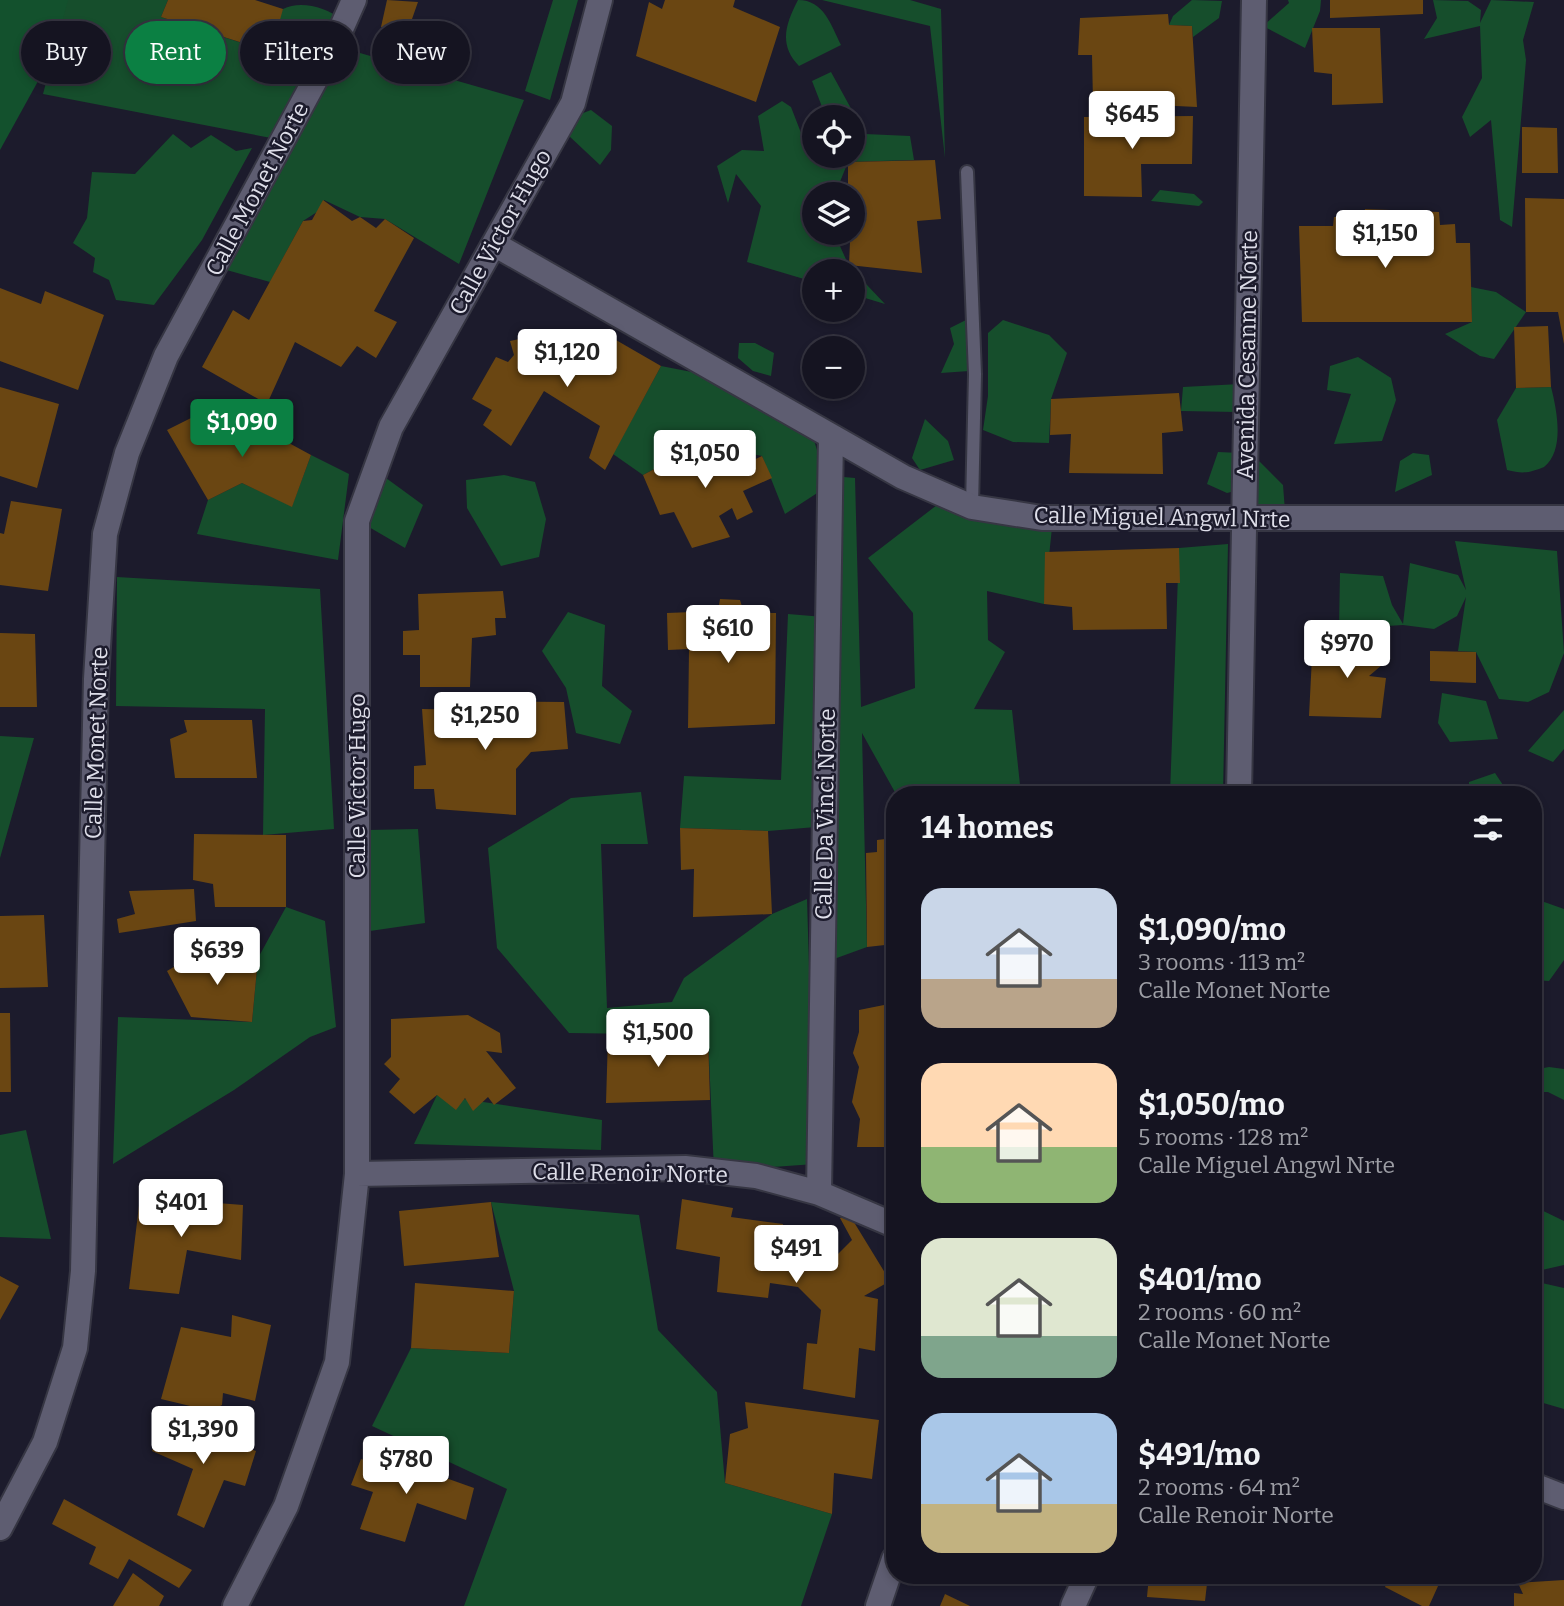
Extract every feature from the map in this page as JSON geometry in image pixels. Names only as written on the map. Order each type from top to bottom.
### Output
[{"type":"street","name":"Calle Monet Norte","points":[[0,1528],[45,1442],[75,1348],[83,1272],[96,679],[105,534],[127,453],[166,356],[334,45],[354,0]]},
{"type":"street","name":"Calle Victor Hugo","points":[[235,1606],[286,1506],[337,1362],[357,1174],[356,521],[391,427],[573,103],[600,0]]},
{"type":"street","name":"Avenida Cesanne Norte","points":[[1239,786],[1254,0]]},
{"type":"street","name":"Calle Miguel Angwl Nrte","points":[[494,244],[904,477],[972,507],[1042,518],[1564,519]]},
{"type":"street","name":"Calle Da Vinci Norte","points":[[819,1193],[831,436]]},
{"type":"street","name":"Calle Renoir Norte","points":[[357,1174],[685,1168],[756,1176],[819,1193],[886,1222]]},
{"type":"street","points":[[1542,1488],[1564,1497]]},
{"type":"street","points":[[878,1606],[886,1582]]},
{"type":"street","points":[[1073,1606],[1083,1584]]},
{"type":"lane","points":[[967,172],[975,374],[972,507]]},
{"type":"green space","points":[[0,0],[77,0],[71,21],[21,21],[21,84],[36,84],[0,150]]},
{"type":"green space","points":[[68,0],[168,0],[161,17],[173,21],[125,21],[125,84],[226,84],[226,38],[240,42],[240,84],[303,84],[271,138],[43,94],[46,84],[111,84],[111,21],[62,21]]},
{"type":"green space","points":[[553,0],[578,0],[550,100],[525,91]]},
{"type":"green space","points":[[798,0],[807,1],[820,9],[841,45],[799,66],[792,58],[786,42],[790,17]]},
{"type":"green space","points":[[822,0],[910,0],[941,9],[945,158],[930,26]]},
{"type":"green space","points":[[1192,0],[1222,1],[1219,18],[1193,37],[1192,26],[1169,25],[1173,16]]},
{"type":"green space","points":[[1288,0],[1321,0],[1320,11],[1305,48],[1263,26],[1289,3]]},
{"type":"green space","points":[[1433,0],[1468,1],[1481,10],[1480,23],[1491,0],[1534,2],[1523,40],[1526,60],[1512,227],[1500,220],[1491,120],[1470,137],[1462,117],[1482,78],[1480,26],[1424,39],[1437,18]]},
{"type":"green space","points":[[297,5],[313,6],[341,19],[278,21],[283,9]]},
{"type":"green space","points":[[358,52],[372,56],[372,84],[468,84],[524,100],[459,264],[385,219],[360,217],[324,200],[317,212],[303,221],[270,282],[223,269],[320,84],[358,84]]},
{"type":"green space","points":[[831,72],[849,105],[821,105],[812,81]]},
{"type":"green space","points":[[782,101],[791,107],[802,135],[802,168],[846,168],[840,182],[802,182],[802,245],[839,245],[846,259],[802,259],[802,278],[747,262],[761,206],[736,174],[728,203],[717,166],[742,150],[764,151],[758,116]]},
{"type":"green space","points":[[591,110],[612,126],[611,150],[600,165],[568,135],[578,115]]},
{"type":"green space","points":[[173,134],[191,148],[211,135],[236,151],[252,148],[202,240],[154,305],[116,300],[109,280],[93,272],[95,258],[73,243],[87,218],[92,172],[135,174]]},
{"type":"green space","points":[[865,134],[910,136],[914,160],[865,161]]},
{"type":"green space","points":[[1160,190],[1194,194],[1203,202],[1199,206],[1151,201]]},
{"type":"green space","points":[[865,283],[885,304],[865,298]]},
{"type":"green space","points":[[1471,287],[1496,292],[1526,312],[1494,359],[1480,356],[1445,334],[1472,322]]},
{"type":"green space","points":[[970,318],[969,371],[941,373],[954,344],[950,328]]},
{"type":"green space","points":[[1003,320],[1049,335],[1067,353],[1051,399],[1049,443],[1013,442],[983,430],[988,396],[988,333]]},
{"type":"green space","points":[[739,343],[755,343],[774,353],[771,376],[753,371],[738,358]]},
{"type":"green space","points":[[1358,357],[1391,378],[1396,400],[1382,441],[1334,444],[1351,394],[1327,390],[1330,366]]},
{"type":"green space","points":[[661,366],[697,373],[813,437],[828,486],[785,514],[762,456],[732,450],[717,436],[643,475],[613,454]]},
{"type":"green space","points":[[1240,384],[1237,412],[1181,411],[1183,387]]},
{"type":"green space","points":[[1551,387],[1558,431],[1555,452],[1544,467],[1530,472],[1507,470],[1497,420],[1516,388]]},
{"type":"green space","points":[[925,419],[948,441],[954,460],[920,470],[912,458]]},
{"type":"green space","points":[[1218,452],[1240,453],[1239,490],[1227,493],[1207,484]]},
{"type":"green space","points":[[1413,453],[1429,455],[1432,475],[1395,492],[1400,461]]},
{"type":"green space","points":[[311,455],[349,474],[338,560],[197,534],[208,500],[242,483],[292,506]]},
{"type":"green space","points":[[1254,456],[1283,485],[1285,511],[1245,517]]},
{"type":"green space","points":[[504,475],[535,482],[546,519],[539,557],[501,566],[467,508],[466,480]]},
{"type":"green space","points":[[832,476],[855,478],[861,707],[915,688],[913,613],[868,558],[937,505],[1053,518],[1044,604],[987,591],[988,640],[1005,652],[974,709],[1012,710],[1020,786],[892,786],[862,733],[867,947],[834,959]]},
{"type":"green space","points":[[386,478],[423,505],[405,548],[362,523]]},
{"type":"green space","points":[[1455,541],[1557,551],[1564,653],[1549,692],[1528,702],[1499,699],[1476,652],[1458,651],[1466,597],[1457,616],[1434,629],[1403,625],[1339,629],[1340,573],[1383,576],[1392,605],[1403,624],[1410,563],[1458,575],[1466,590]]},
{"type":"green space","points":[[1228,544],[1223,786],[1170,786],[1179,548]]},
{"type":"green space","points":[[117,577],[320,589],[334,829],[263,835],[265,709],[116,706]]},
{"type":"green space","points":[[568,612],[605,625],[602,686],[632,711],[620,744],[576,733],[566,688],[542,651]]},
{"type":"green space","points":[[788,614],[824,617],[816,827],[768,831],[680,828],[684,776],[781,780]]},
{"type":"green space","points":[[1442,693],[1486,701],[1498,739],[1450,742],[1438,723]]},
{"type":"green space","points":[[1564,710],[1564,749],[1553,762],[1528,751]]},
{"type":"green space","points":[[0,736],[34,738],[0,858]]},
{"type":"green space","points":[[1495,773],[1504,786],[1469,786],[1469,782]]},
{"type":"green space","points":[[641,792],[648,844],[601,844],[607,1008],[672,1002],[684,978],[772,914],[807,899],[815,1164],[714,1171],[708,1035],[569,1033],[497,948],[488,848],[571,798]]},
{"type":"green space","points":[[418,829],[425,923],[370,931],[368,830]]},
{"type":"green space","points":[[1542,901],[1564,909],[1564,960],[1549,981],[1542,981]]},
{"type":"green space","points":[[286,907],[325,921],[336,1027],[310,1037],[234,1090],[113,1164],[118,1017],[252,1022],[258,958]]},
{"type":"green space","points":[[1542,1068],[1564,1069],[1564,1100],[1542,1092]]},
{"type":"green space","points":[[437,1095],[602,1120],[601,1150],[414,1144]]},
{"type":"green space","points":[[26,1130],[51,1239],[0,1237],[0,1135]]},
{"type":"green space","points":[[491,1202],[639,1215],[658,1330],[717,1392],[725,1483],[832,1514],[801,1606],[464,1606],[507,1489],[372,1426],[411,1348],[509,1353],[514,1291]]},
{"type":"green space","points":[[1542,1210],[1564,1221],[1564,1265],[1542,1270]]},
{"type":"green space","points":[[1542,1283],[1564,1288],[1564,1409],[1542,1403]]},
{"type":"building","points":[[168,0],[255,0],[283,9],[280,21],[240,21],[240,42],[226,38],[226,21],[174,21],[161,17]]},
{"type":"building","points":[[387,0],[418,2],[411,21],[382,21]]},
{"type":"building","points":[[665,0],[735,0],[733,7],[780,27],[756,102],[636,56],[649,2],[662,9]]},
{"type":"building","points":[[1330,0],[1423,0],[1423,14],[1330,18]]},
{"type":"building","points":[[1168,14],[1169,25],[1192,26],[1197,107],[1093,102],[1092,55],[1078,55],[1080,18]]},
{"type":"building","points":[[1312,28],[1380,28],[1383,103],[1332,105],[1332,74],[1314,72]]},
{"type":"building","points":[[1193,116],[1192,164],[1141,164],[1142,197],[1084,196],[1084,117]]},
{"type":"building","points":[[1522,127],[1557,128],[1558,173],[1522,173]]},
{"type":"building","points":[[935,160],[941,219],[917,221],[922,273],[865,267],[865,259],[849,259],[850,245],[865,245],[865,182],[848,182],[848,168],[865,168],[865,162]]},
{"type":"building","points":[[1525,198],[1564,199],[1564,344],[1558,312],[1526,312]]},
{"type":"building","points":[[323,200],[352,221],[360,217],[376,228],[385,219],[414,238],[374,311],[397,322],[376,358],[357,346],[341,367],[295,342],[267,404],[202,367],[233,310],[249,320],[303,221],[312,220]]},
{"type":"building","points":[[1365,209],[1439,212],[1440,225],[1455,224],[1456,243],[1470,243],[1472,322],[1302,322],[1299,226],[1333,226],[1334,217],[1364,217]]},
{"type":"building","points":[[0,288],[41,304],[45,291],[104,315],[78,390],[0,361]]},
{"type":"building","points":[[1548,326],[1551,387],[1516,388],[1514,327]]},
{"type":"building","points":[[548,333],[554,351],[570,344],[596,365],[616,340],[661,366],[605,470],[589,458],[600,426],[544,391],[511,446],[483,425],[492,410],[472,399],[496,357],[508,362],[514,355],[510,341]]},
{"type":"building","points":[[0,387],[59,404],[37,488],[0,476]]},
{"type":"building","points":[[1179,393],[1183,431],[1162,433],[1163,474],[1069,473],[1071,434],[1050,435],[1051,399]]},
{"type":"building","points":[[197,415],[211,439],[259,415],[276,436],[311,455],[292,507],[242,483],[208,500],[167,430]]},
{"type":"building","points":[[717,436],[725,452],[732,450],[741,466],[762,456],[772,478],[743,491],[753,512],[737,520],[732,508],[719,516],[730,537],[692,548],[674,512],[660,515],[643,475]]},
{"type":"building","points":[[11,501],[62,509],[48,591],[0,585],[0,533],[4,534]]},
{"type":"building","points":[[1179,548],[1180,583],[1166,583],[1167,629],[1073,630],[1072,607],[1044,604],[1045,552]]},
{"type":"building","points":[[503,591],[506,618],[495,618],[496,635],[472,638],[470,687],[420,687],[420,655],[403,655],[403,631],[419,630],[418,594]]},
{"type":"building","points":[[720,599],[740,600],[744,613],[776,613],[775,724],[688,728],[689,649],[668,650],[667,613],[718,611]]},
{"type":"building","points":[[0,633],[35,634],[37,707],[0,707]]},
{"type":"building","points":[[1321,640],[1382,641],[1382,665],[1369,676],[1386,678],[1381,718],[1309,716],[1312,657],[1322,657]]},
{"type":"building","points":[[1430,651],[1476,652],[1476,683],[1430,681]]},
{"type":"building","points":[[473,701],[564,702],[568,749],[531,752],[516,769],[516,815],[436,809],[434,789],[414,789],[414,766],[426,765],[422,709],[472,710]]},
{"type":"building","points":[[184,720],[252,720],[257,778],[175,778],[170,739],[187,732]]},
{"type":"building","points":[[680,828],[768,831],[772,914],[693,917],[694,869],[681,870]]},
{"type":"building","points":[[194,834],[286,835],[286,907],[215,907],[213,884],[193,880]]},
{"type":"building","points":[[886,839],[886,945],[867,947],[866,853],[877,852],[877,840]]},
{"type":"building","points":[[194,889],[196,921],[119,933],[117,919],[135,914],[129,891]]},
{"type":"building","points":[[44,915],[48,987],[0,988],[0,916]]},
{"type":"building","points":[[194,955],[258,958],[252,1022],[191,1017],[167,971]]},
{"type":"building","points":[[886,1006],[886,1147],[857,1147],[860,1119],[852,1102],[859,1067],[853,1053],[859,1032],[859,1010]]},
{"type":"building","points":[[0,1013],[10,1013],[11,1092],[0,1092]]},
{"type":"building","points":[[468,1015],[500,1033],[502,1053],[486,1051],[516,1088],[494,1105],[488,1097],[473,1111],[465,1098],[456,1110],[437,1095],[414,1114],[389,1092],[400,1079],[384,1064],[391,1057],[391,1019]]},
{"type":"building","points":[[708,1035],[710,1100],[606,1103],[608,1036]]},
{"type":"building","points":[[140,1197],[243,1205],[241,1260],[187,1250],[179,1294],[129,1289]]},
{"type":"building","points":[[682,1199],[733,1208],[731,1217],[783,1224],[782,1250],[831,1261],[852,1240],[840,1218],[849,1214],[886,1274],[886,1283],[864,1296],[878,1299],[875,1351],[859,1348],[855,1398],[803,1389],[807,1343],[817,1344],[821,1310],[798,1287],[770,1283],[768,1298],[717,1292],[720,1257],[676,1249]]},
{"type":"building","points":[[491,1202],[499,1257],[404,1266],[399,1211]]},
{"type":"building","points":[[0,1276],[19,1286],[0,1320]]},
{"type":"building","points":[[415,1283],[514,1291],[509,1353],[411,1348]]},
{"type":"building","points":[[232,1315],[271,1325],[255,1401],[223,1393],[222,1405],[211,1411],[161,1399],[181,1327],[231,1337]]},
{"type":"building","points":[[745,1402],[879,1420],[872,1479],[834,1473],[832,1514],[725,1483],[730,1434],[748,1428]]},
{"type":"building","points":[[165,1419],[256,1451],[245,1486],[224,1480],[204,1528],[177,1515],[193,1469],[152,1451]]},
{"type":"building","points":[[384,1456],[474,1488],[466,1520],[417,1503],[405,1542],[360,1529],[373,1492],[351,1485],[361,1459],[381,1466]]},
{"type":"building","points":[[64,1499],[192,1570],[179,1588],[129,1559],[118,1579],[89,1564],[96,1547],[52,1524]]},
{"type":"building","points":[[133,1573],[164,1596],[159,1606],[113,1606]]},
{"type":"building","points":[[1564,1580],[1564,1606],[1514,1606],[1514,1593],[1523,1594],[1518,1584],[1542,1584],[1542,1581]]},
{"type":"building","points":[[1148,1584],[1207,1584],[1205,1601],[1147,1597]]},
{"type":"building","points":[[1386,1584],[1439,1584],[1429,1606],[1422,1606],[1385,1587]]},
{"type":"building","points":[[945,1594],[970,1606],[940,1606]]}]
